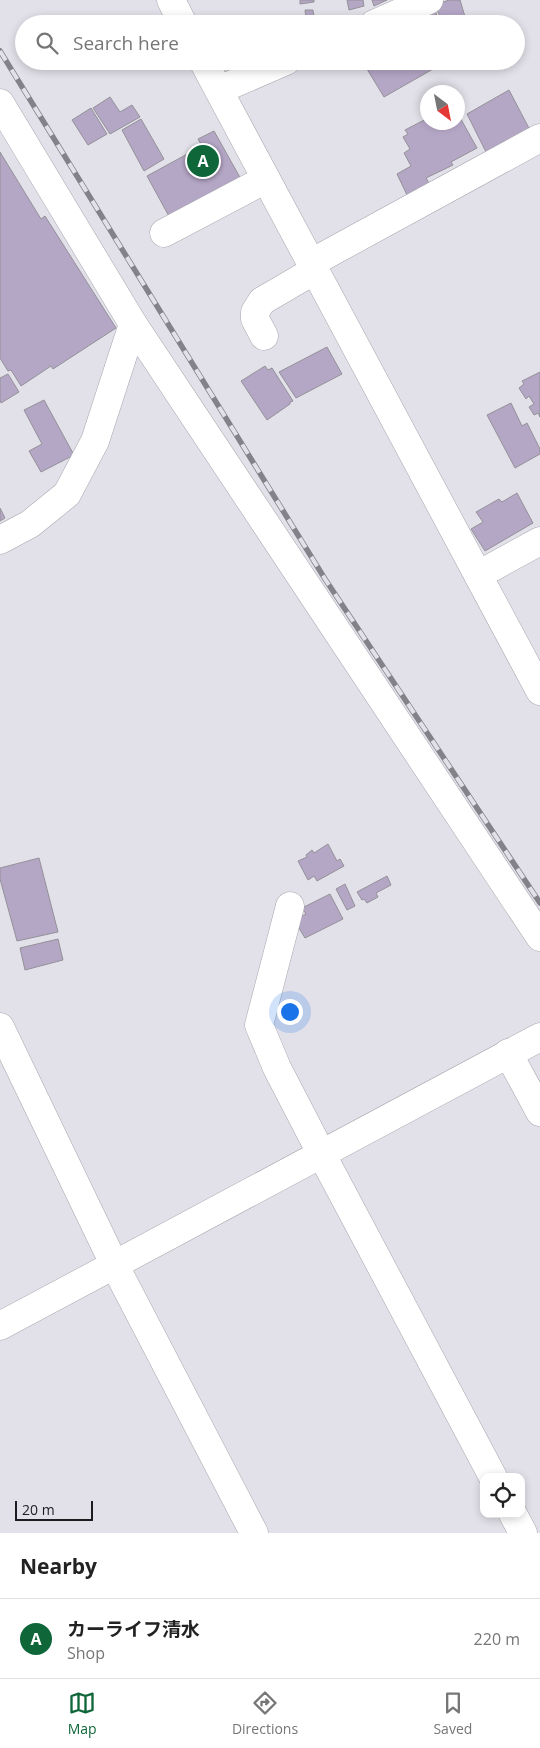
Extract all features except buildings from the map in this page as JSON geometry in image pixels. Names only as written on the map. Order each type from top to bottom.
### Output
[{"type":"street","points":[[171,0],[178,15]]},
{"type":"street","points":[[395,15],[429,0]]},
{"type":"street","points":[[208,70],[540,691]]},
{"type":"street","points":[[219,90],[265,70]]},
{"type":"street","points":[[0,103],[133,324],[540,937]]},
{"type":"street","points":[[264,336],[255,319],[255,312],[262,301],[313,266],[540,138]]},
{"type":"street","points":[[164,233],[266,179]]},
{"type":"street","points":[[0,540],[30,524],[67,494],[95,441],[133,324]]},
{"type":"street","points":[[478,575],[540,541]]},
{"type":"street","points":[[290,906],[259,1025],[277,1068],[491,1473]]},
{"type":"street","points":[[0,1027],[114,1264],[254,1533]]},
{"type":"street","points":[[0,1326],[508,1052],[540,1037]]},
{"type":"street","points":[[508,1052],[540,1112]]},
{"type":"street","points":[[515,1518],[523,1533]]},
{"type":"railway","points":[[0,51],[325,579],[540,903]]},
{"type":"place","name":"カーライフ清水","points":[[203,161]]}]
